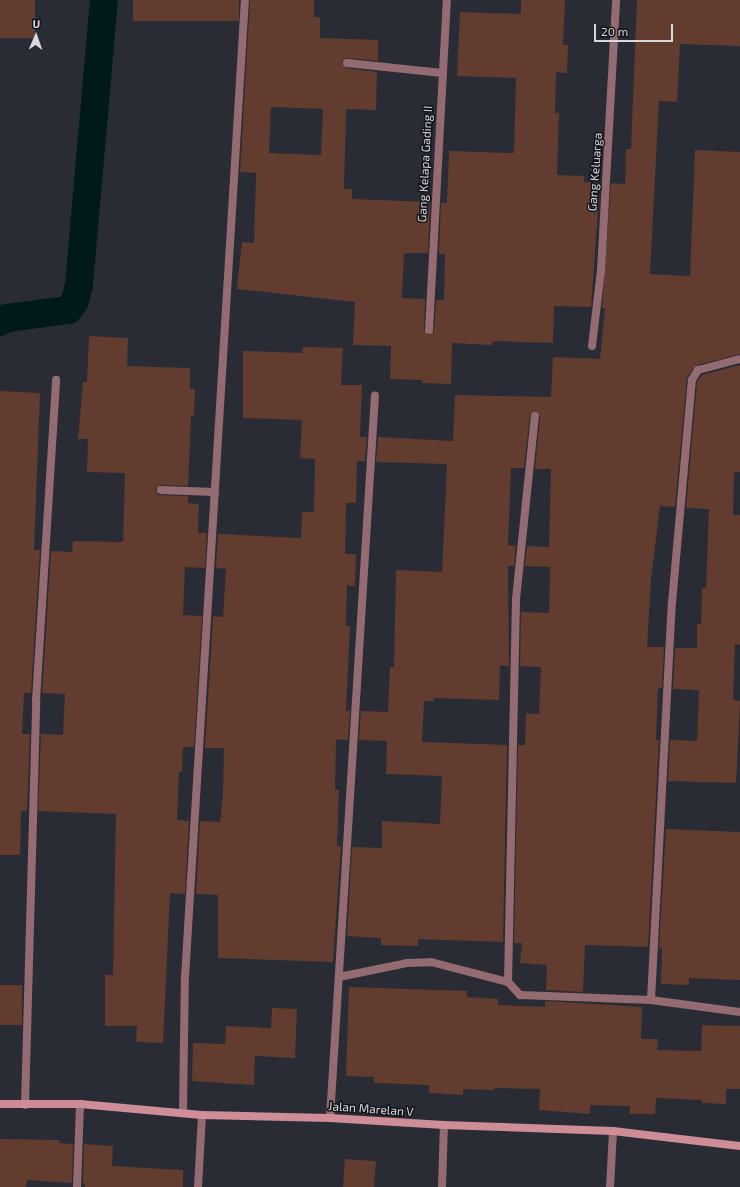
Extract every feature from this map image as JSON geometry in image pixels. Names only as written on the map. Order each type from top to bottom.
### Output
[{"type":"street","points":[[183,1112],[185,977],[245,0]]},
{"type":"street","name":"Gang Kelapa Gading II","points":[[429,330],[447,0]]},
{"type":"street","name":"Gang Keluarga","points":[[592,346],[601,271],[616,0]]},
{"type":"street","points":[[347,63],[442,73]]},
{"type":"street","points":[[651,1000],[672,603],[692,380],[698,370],[740,360]]},
{"type":"street","points":[[25,1105],[36,700],[56,380]]},
{"type":"street","points":[[330,1118],[375,395]]},
{"type":"street","points":[[508,982],[516,599],[535,416]]},
{"type":"street","points":[[161,490],[215,492]]},
{"type":"street","points":[[339,977],[407,963],[431,962],[508,982],[520,995],[651,1000],[740,1012]]},
{"type":"street","name":"Jalan Marelan V","points":[[0,1104],[80,1104],[183,1112],[202,1115],[330,1118],[444,1126],[613,1130],[740,1146]]},
{"type":"street","points":[[77,1187],[80,1104]]},
{"type":"street","points":[[198,1187],[202,1115]]},
{"type":"street","points":[[442,1187],[444,1126]]},
{"type":"street","points":[[610,1187],[613,1130]]},
{"type":"building","points":[[0,0],[35,0],[35,38],[0,38]]},
{"type":"building","points":[[133,0],[239,0],[239,21],[133,21]]},
{"type":"building","points":[[250,0],[314,0],[314,17],[320,17],[320,38],[378,40],[378,61],[347,58],[342,62],[346,68],[377,72],[376,110],[346,109],[344,189],[352,189],[352,199],[430,202],[428,253],[404,253],[402,298],[425,299],[424,330],[429,335],[434,331],[436,300],[444,300],[445,254],[439,254],[441,203],[447,203],[449,151],[514,153],[516,78],[457,76],[460,12],[521,14],[521,0],[565,0],[563,45],[568,45],[567,73],[556,72],[555,113],[559,113],[557,175],[584,176],[584,182],[600,183],[591,307],[554,306],[553,343],[493,341],[492,345],[452,343],[451,384],[422,383],[422,380],[390,379],[391,346],[353,345],[355,302],[237,289],[242,242],[254,243],[256,173],[240,172]],"holes":[[[271,107],[323,109],[321,155],[269,153]]]},
{"type":"building","points":[[637,0],[740,0],[740,46],[680,44],[677,102],[659,101],[650,274],[690,276],[695,150],[740,152],[740,354],[697,365],[687,377],[675,507],[660,506],[651,579],[647,647],[664,647],[662,688],[658,688],[656,740],[659,740],[648,947],[585,945],[583,992],[546,990],[547,965],[520,963],[522,943],[514,943],[518,745],[525,745],[526,713],[539,714],[541,667],[520,666],[521,612],[549,613],[550,567],[525,566],[527,546],[549,547],[551,469],[535,469],[540,417],[536,411],[530,415],[524,468],[511,468],[508,545],[516,546],[514,566],[508,566],[509,666],[500,665],[499,700],[434,698],[434,701],[424,701],[422,742],[507,745],[503,942],[418,939],[418,946],[381,945],[381,938],[347,936],[352,847],[382,848],[382,821],[440,824],[442,776],[386,774],[387,741],[359,740],[361,711],[388,712],[390,667],[394,667],[396,570],[442,572],[447,464],[376,462],[378,437],[453,441],[455,395],[551,397],[553,357],[600,359],[605,308],[602,308],[611,183],[625,184],[626,149],[631,149]]},
{"type":"building","points":[[89,336],[128,338],[127,366],[190,368],[190,389],[195,389],[194,416],[191,416],[188,486],[161,485],[156,489],[158,495],[188,496],[188,503],[199,504],[198,533],[207,533],[205,568],[185,567],[183,615],[202,616],[194,747],[183,747],[182,772],[179,772],[177,820],[189,821],[185,894],[170,893],[163,1043],[136,1042],[137,1026],[105,1026],[105,975],[113,975],[116,814],[38,811],[41,734],[63,735],[65,694],[42,693],[51,551],[72,552],[73,541],[123,542],[125,473],[87,472],[88,439],[78,439],[83,382],[87,382]]},
{"type":"building","points":[[303,347],[343,348],[341,385],[362,385],[360,437],[367,437],[365,461],[357,461],[356,503],[346,503],[345,554],[356,554],[355,586],[347,585],[346,626],[350,626],[346,711],[350,711],[348,740],[336,739],[335,790],[339,790],[337,846],[341,846],[333,962],[218,958],[218,895],[196,894],[200,821],[220,822],[223,794],[224,748],[205,748],[213,616],[223,617],[226,569],[216,568],[218,534],[301,538],[302,512],[314,512],[315,459],[300,458],[302,420],[243,418],[243,351],[302,353]]},
{"type":"building","points":[[740,365],[740,472],[734,472],[733,515],[740,515],[740,645],[735,644],[733,700],[740,701],[736,783],[668,781],[670,740],[697,741],[699,690],[673,689],[675,648],[697,648],[697,624],[701,624],[702,588],[706,588],[709,509],[686,508],[697,382],[702,375]]},
{"type":"building","points":[[0,391],[40,393],[34,550],[40,550],[31,693],[24,693],[22,734],[30,734],[27,811],[21,811],[20,855],[0,855]]},
{"type":"building","points":[[666,829],[740,832],[740,980],[689,978],[689,985],[661,984],[662,948],[659,947]]},
{"type":"building","points":[[0,985],[22,985],[22,1025],[0,1025]]},
{"type":"building","points":[[349,987],[467,991],[467,997],[498,999],[498,1005],[545,1007],[545,1001],[642,1007],[641,1039],[658,1039],[657,1050],[701,1051],[702,1025],[740,1026],[740,1089],[726,1089],[726,1104],[702,1103],[702,1100],[656,1098],[655,1114],[630,1114],[630,1106],[590,1105],[590,1114],[539,1110],[540,1089],[463,1089],[463,1095],[429,1093],[429,1085],[374,1083],[374,1077],[346,1076]]},
{"type":"building","points":[[272,1008],[297,1009],[295,1058],[255,1056],[254,1085],[192,1081],[193,1043],[225,1044],[226,1026],[271,1028]]},
{"type":"building","points":[[0,1139],[59,1140],[59,1143],[73,1144],[72,1183],[27,1180],[26,1187],[0,1187]]},
{"type":"building","points":[[84,1144],[113,1146],[112,1166],[183,1170],[183,1187],[85,1187],[85,1184],[83,1183]]},
{"type":"building","points":[[345,1159],[376,1161],[374,1187],[343,1187]]},
{"type":"waterway","points":[[0,322],[7,318],[68,310],[75,301],[79,285],[104,0]]}]
